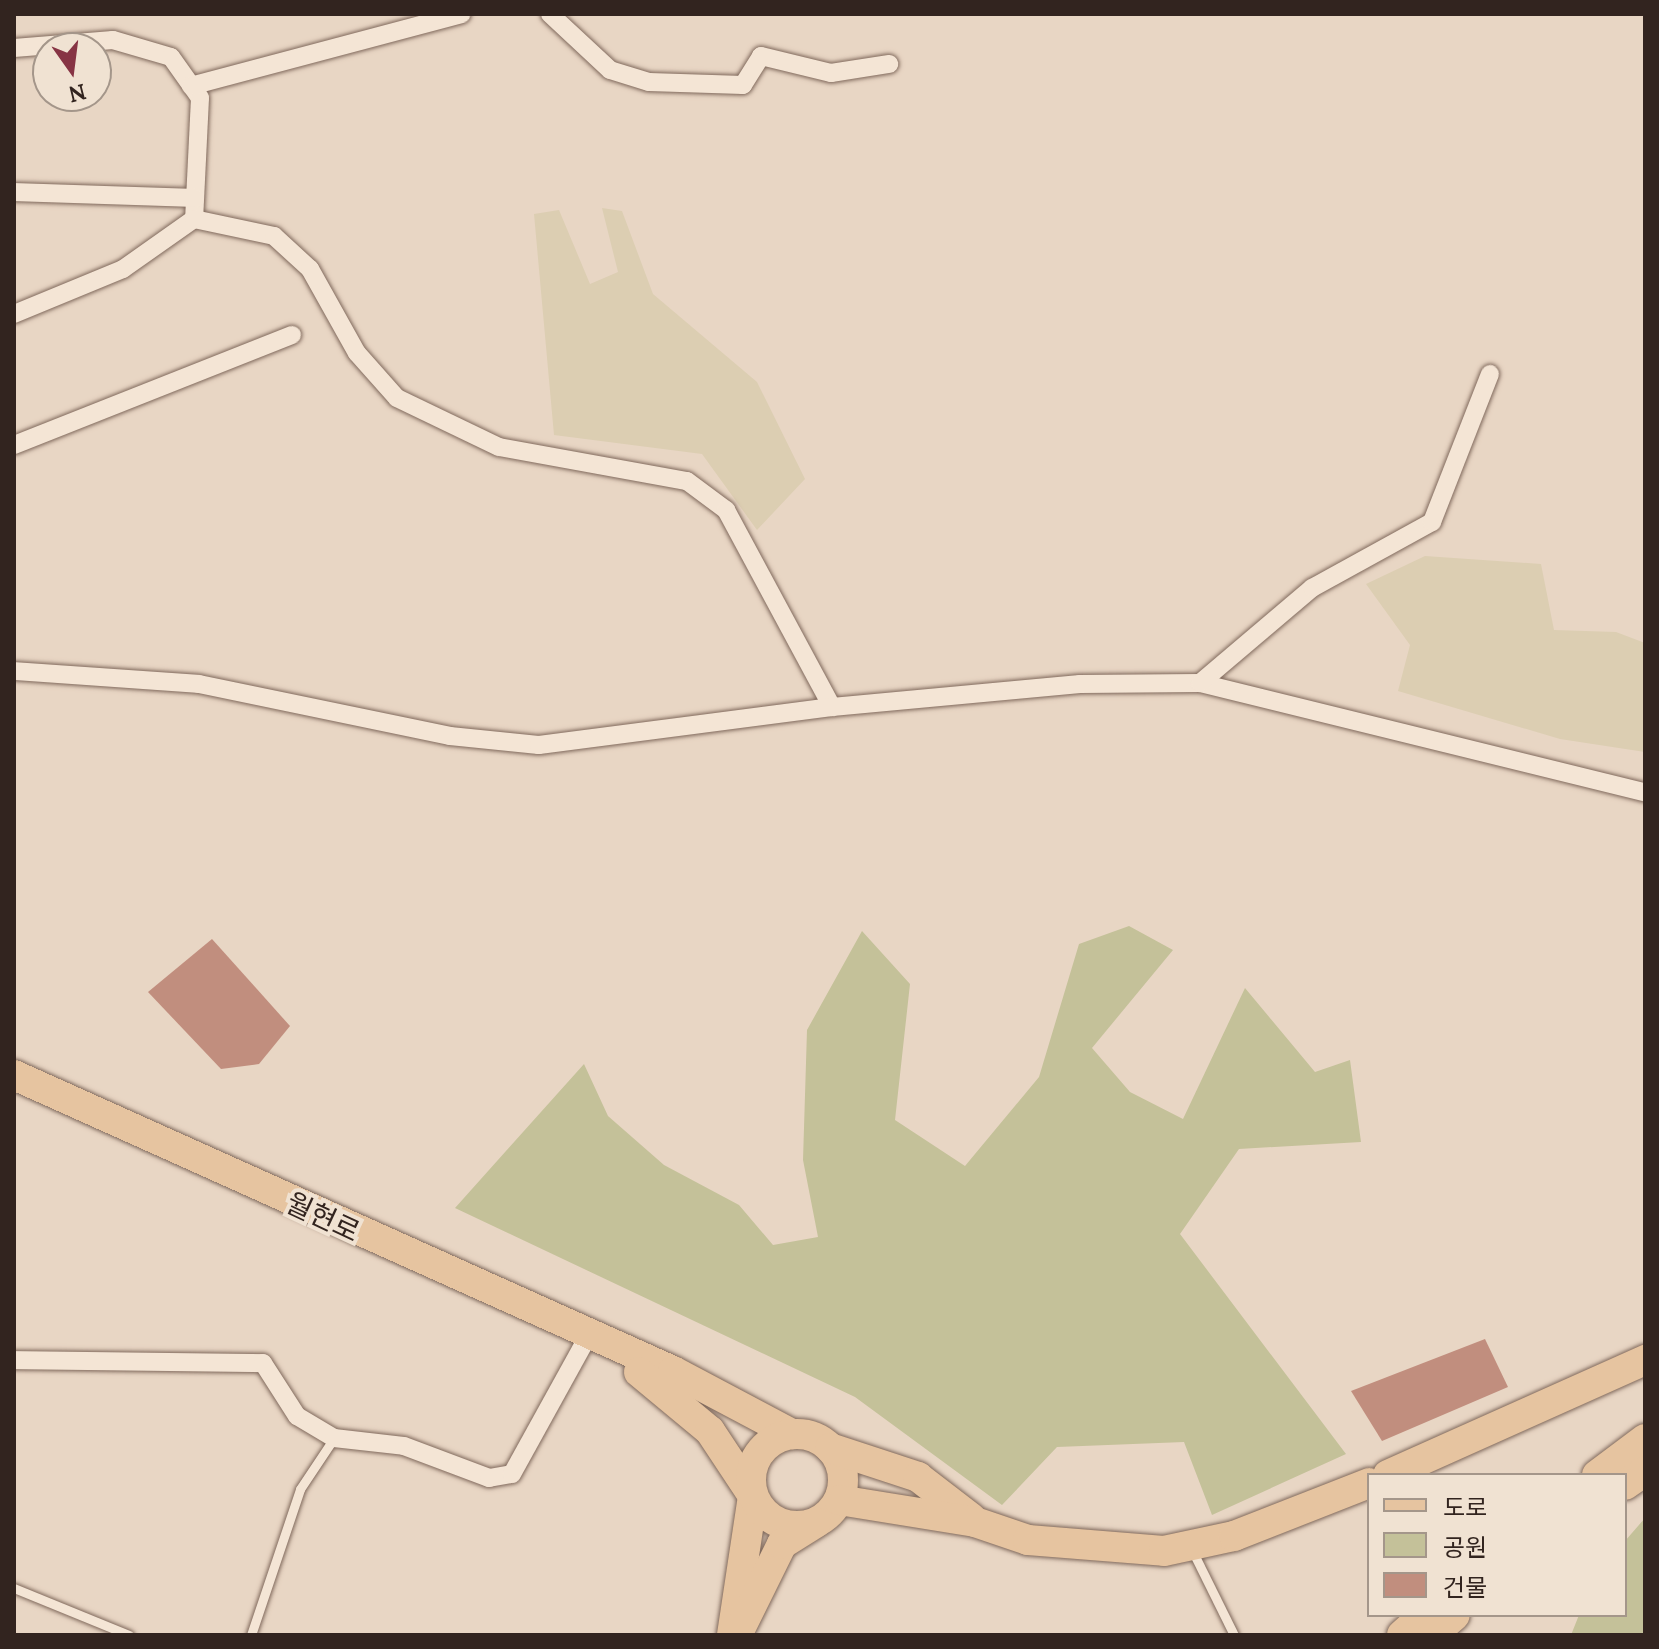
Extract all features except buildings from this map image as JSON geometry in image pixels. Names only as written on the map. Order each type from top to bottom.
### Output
[{"type":"main road","name":"월현로","points":[[14,1075],[633,1359],[673,1371],[792,1434]]},
{"type":"main road","points":[[633,1359],[640,1374],[710,1431],[753,1496],[773,1520],[828,1511],[975,1522],[1028,1540],[1088,1548],[1189,1545],[1234,1536],[1367,1484]]},
{"type":"main road","points":[[1392,1473],[1645,1360]]},
{"type":"main road","points":[[734,1635],[758,1456],[792,1434],[918,1477],[975,1522]]},
{"type":"main road","points":[[1600,1473],[1645,1439]]},
{"type":"main road","points":[[734,1635],[782,1544],[828,1511],[843,1472],[830,1448]]},
{"type":"main road","points":[[1627,1484],[1645,1471]]},
{"type":"main road","points":[[1402,1635],[1422,1617]]},
{"type":"main road","points":[[1432,1635],[1453,1617]]},
{"type":"street","points":[[191,86],[462,14]]},
{"type":"street","points":[[550,14],[610,70],[649,82],[743,85],[761,56],[831,73],[889,64]]},
{"type":"street","points":[[14,48],[113,40],[171,57],[200,98],[194,219]]},
{"type":"street","points":[[14,192],[195,198]]},
{"type":"street","points":[[14,314],[123,269],[194,219],[274,236],[310,269],[357,353],[397,398],[499,447],[687,481],[726,510],[832,707]]},
{"type":"street","points":[[14,445],[292,335]]},
{"type":"street","points":[[1200,683],[1312,588],[1432,522],[1490,374]]},
{"type":"street","points":[[14,671],[199,684],[450,736],[539,745],[832,707],[1080,684],[1200,683],[1645,792]]},
{"type":"street","points":[[14,1360],[263,1363],[297,1416],[334,1438],[404,1446],[489,1478],[512,1474],[587,1338]]},
{"type":"lane","points":[[251,1635],[300,1489],[334,1438]]},
{"type":"lane","points":[[1189,1545],[1234,1635]]},
{"type":"lane","points":[[14,1588],[129,1635]]},
{"type":"shaded area","points":[[602,208],[622,211],[653,294],[757,382],[805,479],[757,530],[702,454],[554,435],[534,214],[559,210],[590,284],[618,272]]},
{"type":"shaded area","points":[[1425,556],[1541,564],[1554,630],[1616,632],[1645,643],[1645,752],[1560,739],[1398,691],[1410,645],[1366,584]]},
{"type":"green space","points":[[1129,926],[1173,950],[1092,1048],[1130,1092],[1183,1119],[1245,988],[1315,1072],[1350,1060],[1361,1142],[1239,1149],[1180,1234],[1346,1454],[1212,1515],[1184,1442],[1057,1447],[1002,1505],[855,1397],[455,1208],[584,1064],[608,1116],[664,1165],[739,1205],[773,1245],[818,1237],[803,1160],[807,1030],[862,931],[910,984],[895,1120],[965,1166],[1039,1077],[1079,944]]},
{"type":"green space","points":[[1645,1518],[1645,1635],[1571,1635],[1578,1617],[1627,1617],[1627,1539]]}]
